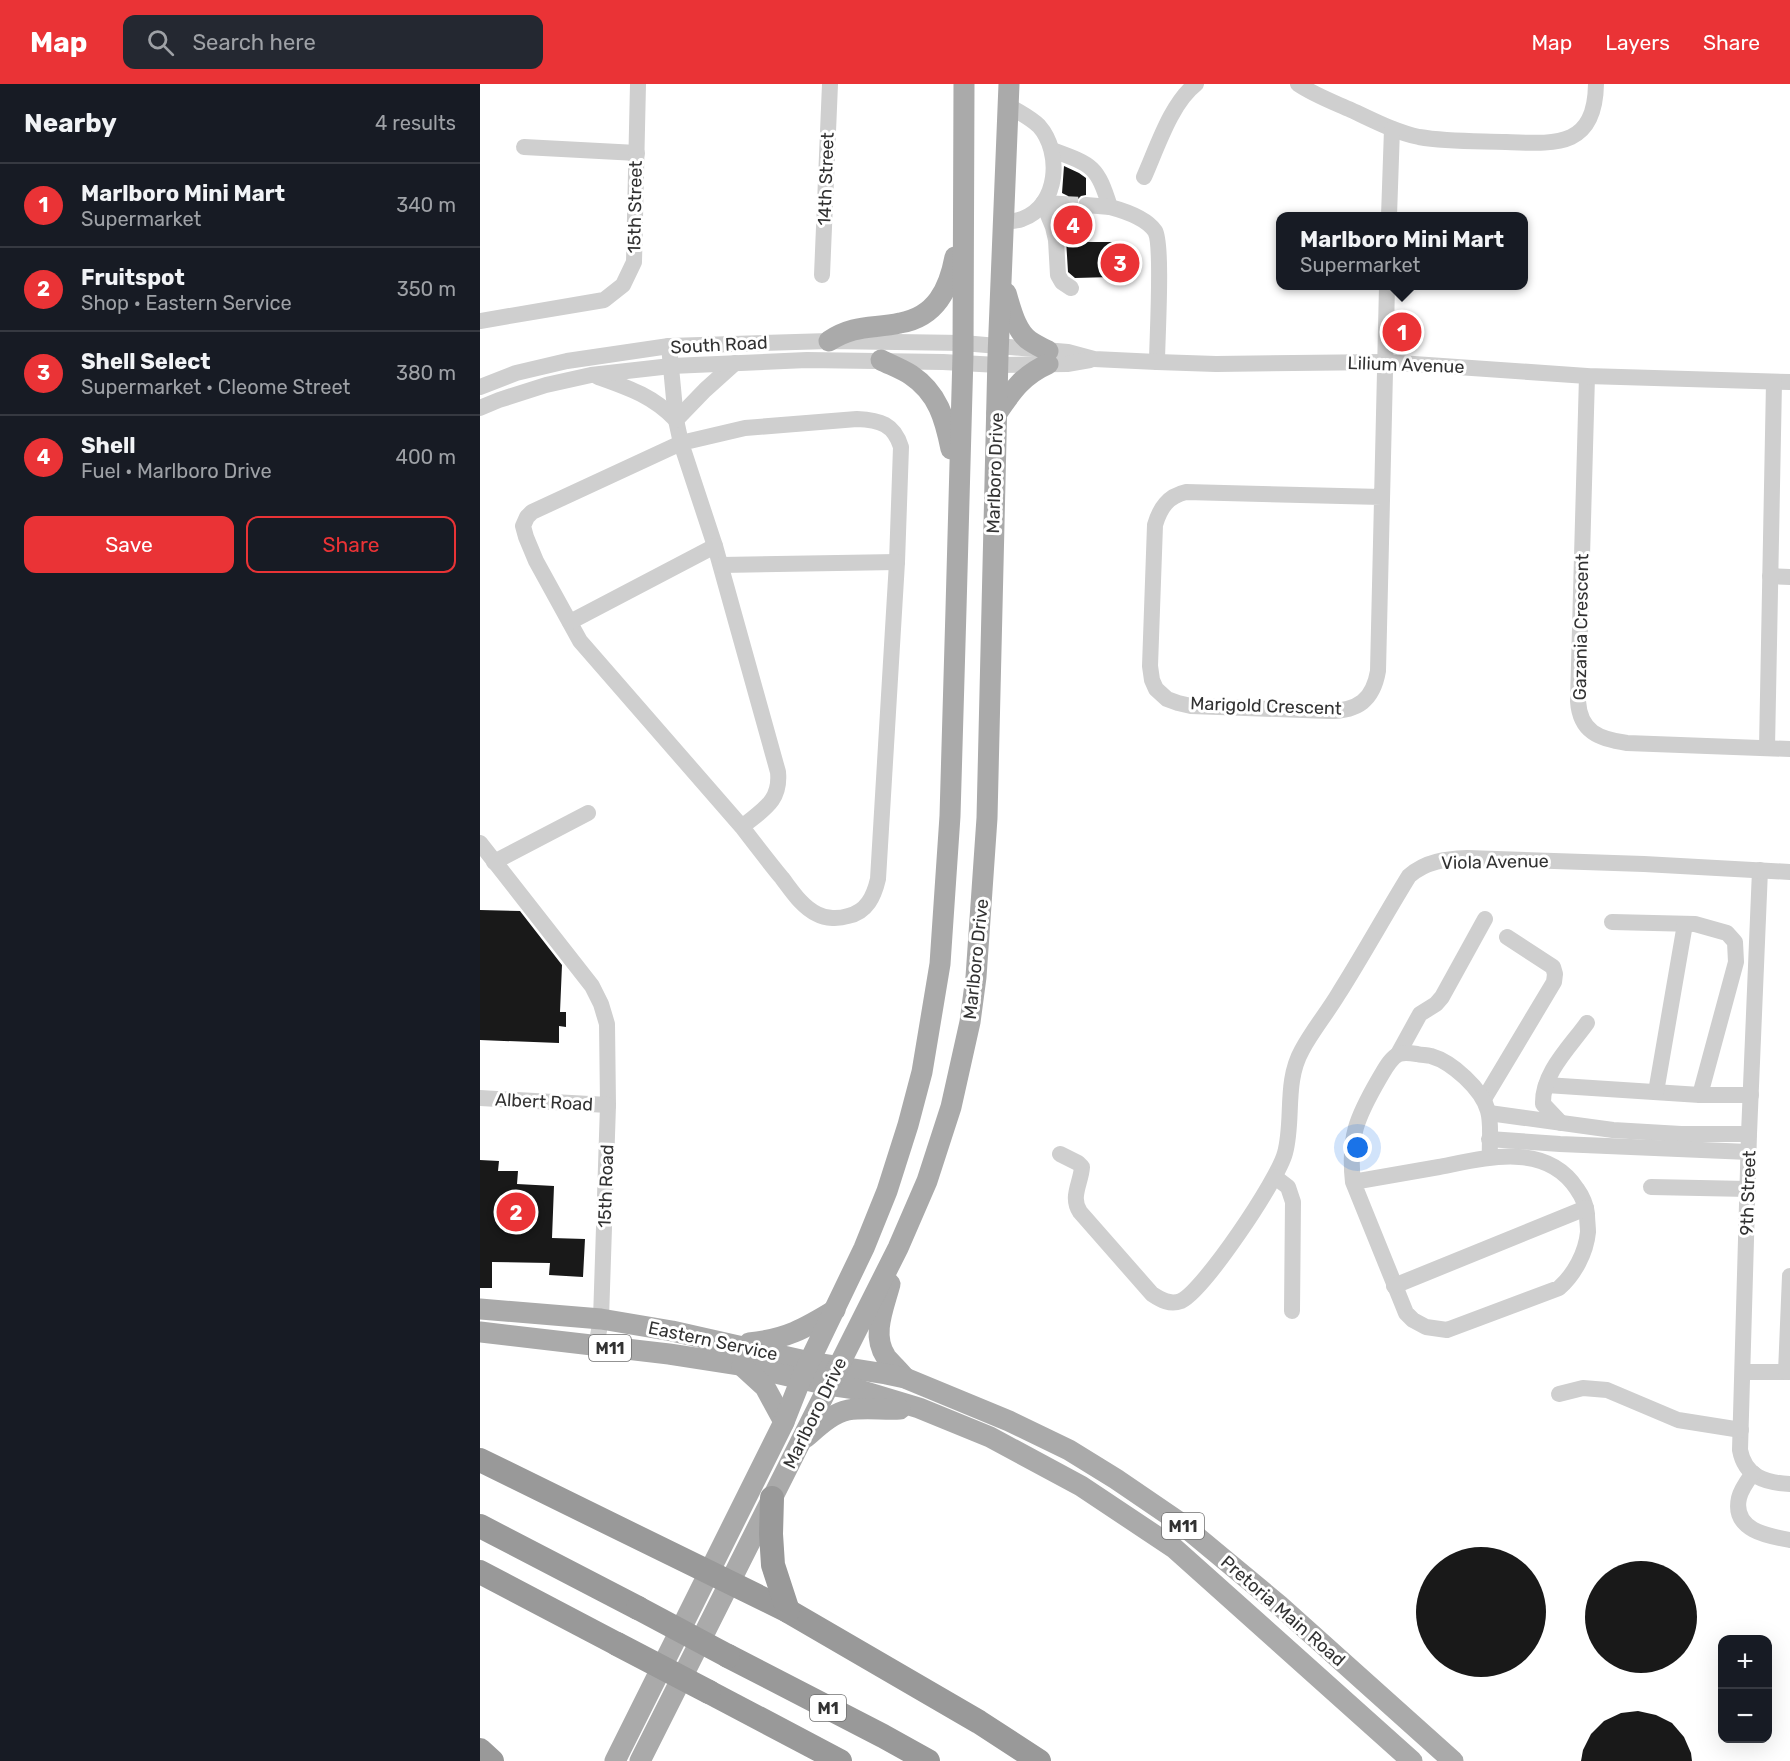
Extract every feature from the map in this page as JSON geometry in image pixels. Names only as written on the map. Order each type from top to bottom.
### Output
[{"type":"highway","points":[[480,1460],[788,1611],[979,1722],[1039,1761]]},
{"type":"highway","points":[[772,1498],[773,1565],[788,1611]]},
{"type":"highway","name":"M1","points":[[480,1526],[928,1761]]},
{"type":"highway","name":"M1","points":[[480,1572],[840,1761]]},
{"type":"highway","points":[[480,1750],[492,1761]]},
{"type":"main road","name":"Marlboro Drive","points":[[640,1761],[805,1371],[864,1248],[887,1191],[922,1072],[940,964],[950,816],[963,353],[964,84]]},
{"type":"main road","name":"Marlboro Drive","points":[[615,1761],[719,1578],[772,1498],[802,1440],[898,1248],[927,1181],[951,1107],[976,977],[987,818],[998,356],[1009,84]]},
{"type":"main road","points":[[829,341],[850,330],[912,320],[939,301],[950,278],[963,215]]},
{"type":"main road","points":[[997,413],[1026,376],[1048,357],[1028,340],[1014,319],[1002,281]]},
{"type":"main road","points":[[881,360],[914,376],[936,401],[946,423],[958,488]]},
{"type":"main road","points":[[898,1248],[880,1321],[879,1334],[885,1355],[905,1378]]},
{"type":"main road","name":"Eastern Service","points":[[480,1309],[601,1319],[672,1331],[734,1344],[805,1371]]},
{"type":"main road","points":[[734,1344],[784,1337],[835,1310]]},
{"type":"main road","name":"Eastern Service","points":[[480,1332],[833,1376]]},
{"type":"main road","points":[[740,1365],[765,1387],[784,1422]]},
{"type":"main road","name":"Pretoria Main Road","points":[[833,1376],[864,1369],[905,1378],[1010,1421],[1069,1450],[1116,1479],[1179,1522],[1228,1562],[1453,1761]]},
{"type":"main road","name":"Pretoria Main Road","points":[[833,1376],[856,1389],[919,1408],[990,1437],[1081,1486],[1174,1548],[1412,1761]]},
{"type":"main road","points":[[802,1440],[832,1418],[848,1410],[919,1408]]},
{"type":"street","name":"15th Street","points":[[480,321],[604,300],[623,285],[634,262],[638,84]]},
{"type":"street","name":"14th Street","points":[[822,275],[830,84]]},
{"type":"street","points":[[1144,177],[1173,114],[1182,98],[1196,84]]},
{"type":"street","points":[[1298,84],[1392,129],[1417,136],[1451,141],[1542,144],[1558,142],[1577,134],[1586,124],[1595,105],[1596,84]]},
{"type":"street","points":[[1004,222],[1023,219],[1034,212],[1043,202],[1051,187],[1054,174],[1052,150],[1047,137],[1031,119],[1008,105]]},
{"type":"street","points":[[1389,212],[1392,129]]},
{"type":"street","points":[[524,147],[636,153]]},
{"type":"street","points":[[1052,150],[1091,167],[1103,184],[1110,207]]},
{"type":"street","points":[[1043,202],[1062,204]]},
{"type":"street","points":[[1043,202],[1056,240],[1058,275],[1062,282],[1071,288]]},
{"type":"street","points":[[1086,205],[1121,210],[1139,218],[1157,234],[1159,254],[1157,362]]},
{"type":"street","name":"Marigold Crescent","points":[[1382,497],[1186,492],[1171,498],[1158,514],[1155,525],[1150,666],[1155,689],[1167,699],[1191,706],[1343,711],[1365,701],[1372,691],[1378,671],[1387,290]]},
{"type":"street","name":"South Road","points":[[480,387],[516,373],[567,361],[669,346],[829,341],[963,353]]},
{"type":"street","points":[[669,346],[676,420],[681,443],[721,565],[778,772],[779,782],[772,802],[742,827]]},
{"type":"street","name":"Lilium Avenue","points":[[963,353],[1048,357],[1068,352],[1094,359],[1216,364],[1385,362],[1587,376],[1782,382]]},
{"type":"street","name":"South Road","points":[[480,408],[546,385],[591,375],[670,366],[807,360],[881,360],[963,353]]},
{"type":"street","points":[[676,420],[735,363]]},
{"type":"street","points":[[591,375],[632,388],[664,407],[676,420]]},
{"type":"street","name":"Gazania Crescent","points":[[1587,376],[1578,701],[1581,719],[1586,727],[1595,734],[1605,739],[1627,743],[1790,748]]},
{"type":"street","points":[[1767,748],[1770,576],[1782,382]]},
{"type":"street","points":[[857,418],[884,423],[898,436],[901,447],[897,562],[878,879],[875,892],[868,903],[852,916],[829,918],[817,915],[796,896],[742,827],[593,659],[580,641],[536,561],[526,537],[524,526],[532,512],[681,443],[745,428],[857,418]]},
{"type":"street","points":[[570,622],[715,546]]},
{"type":"street","points":[[721,565],[897,562]]},
{"type":"street","points":[[1770,576],[1790,576]]},
{"type":"street","points":[[494,862],[588,813]]},
{"type":"street","name":"15th Road","points":[[481,842],[494,862],[592,986],[607,1024],[608,1105],[601,1319],[596,1347]]},
{"type":"street","name":"Viola Avenue","points":[[1060,1154],[1082,1167],[1075,1196],[1077,1207],[1152,1294],[1162,1301],[1182,1300],[1198,1287],[1237,1236],[1275,1177],[1286,1152],[1294,1071],[1301,1051],[1339,994],[1409,876],[1417,869],[1427,864],[1467,858],[1790,872]]},
{"type":"street","name":"9th Street","points":[[1753,1473],[1742,1461],[1740,1450],[1749,1134],[1760,870]]},
{"type":"street","points":[[1353,1182],[1490,1157],[1522,1157],[1550,1164],[1573,1182],[1587,1208],[1588,1232],[1573,1272],[1559,1288],[1447,1330],[1426,1327],[1406,1313],[1353,1182],[1351,1160],[1356,1124],[1363,1106],[1389,1063],[1398,1054],[1420,1014],[1436,1004],[1442,997],[1485,919]]},
{"type":"street","points":[[1612,922],[1695,924],[1727,933],[1735,942],[1736,962],[1700,1095]]},
{"type":"street","points":[[1656,1092],[1685,924]]},
{"type":"street","points":[[1486,1106],[1554,982],[1556,974],[1553,967],[1507,937]]},
{"type":"street","points":[[1561,1123],[1543,1104],[1543,1096],[1549,1076],[1587,1023]]},
{"type":"street","points":[[1398,1054],[1432,1056],[1450,1066],[1476,1089],[1486,1106],[1490,1157]]},
{"type":"street","points":[[1546,1085],[1700,1095],[1751,1095]]},
{"type":"street","name":"Albert Road","points":[[480,1098],[608,1105]]},
{"type":"street","points":[[1486,1106],[1561,1123],[1613,1130],[1681,1134],[1749,1134]]},
{"type":"street","points":[[1489,1139],[1749,1152]]},
{"type":"street","points":[[1275,1177],[1288,1187],[1293,1202],[1292,1311]]},
{"type":"street","points":[[1652,1186],[1748,1189]]},
{"type":"street","points":[[1394,1286],[1587,1208]]},
{"type":"street","points":[[1743,1372],[1788,1372],[1790,1276]]},
{"type":"street","points":[[1558,1394],[1583,1388],[1607,1390],[1678,1420],[1741,1430]]},
{"type":"street","points":[[1790,1484],[1769,1482],[1753,1473],[1738,1498],[1743,1522],[1750,1528],[1790,1540]]},
{"type":"building","points":[[1064,166],[1086,178],[1086,195],[1077,200],[1076,209],[1086,216],[1087,242],[1113,242],[1112,277],[1075,278],[1068,272],[1062,214],[1070,210],[1072,204],[1068,196],[1062,193]]},
{"type":"building","points":[[480,910],[520,911],[562,965],[560,1012],[566,1012],[566,1027],[559,1026],[559,1043],[480,1040]]},
{"type":"building","points":[[480,1160],[499,1161],[498,1171],[518,1171],[517,1184],[554,1186],[552,1238],[585,1239],[583,1277],[549,1275],[550,1263],[492,1262],[492,1288],[480,1288]]},
{"type":"building","points":[[1481,1547],[1506,1552],[1527,1566],[1541,1587],[1546,1612],[1541,1637],[1527,1658],[1506,1672],[1481,1677],[1456,1672],[1435,1658],[1421,1637],[1416,1612],[1421,1587],[1435,1566],[1456,1552]]},
{"type":"building","points":[[1641,1561],[1663,1565],[1681,1577],[1693,1595],[1697,1617],[1693,1639],[1681,1657],[1663,1669],[1641,1673],[1619,1669],[1601,1657],[1589,1639],[1585,1617],[1589,1595],[1601,1577],[1619,1565]]},
{"type":"building","points":[[1638,1711],[1656,1715],[1672,1723],[1684,1737],[1692,1761],[1581,1761],[1583,1750],[1591,1734],[1604,1721],[1621,1713]]},
{"type":"tunnel","points":[[1062,204],[1086,205]]},
{"type":"place","name":"Shell","points":[[1073,225]]},
{"type":"place","name":"Shell Select","points":[[1120,263]]},
{"type":"place","name":"Marlboro Mini Mart","points":[[1402,332]]},
{"type":"place","name":"Fruitspot","points":[[516,1212]]}]
